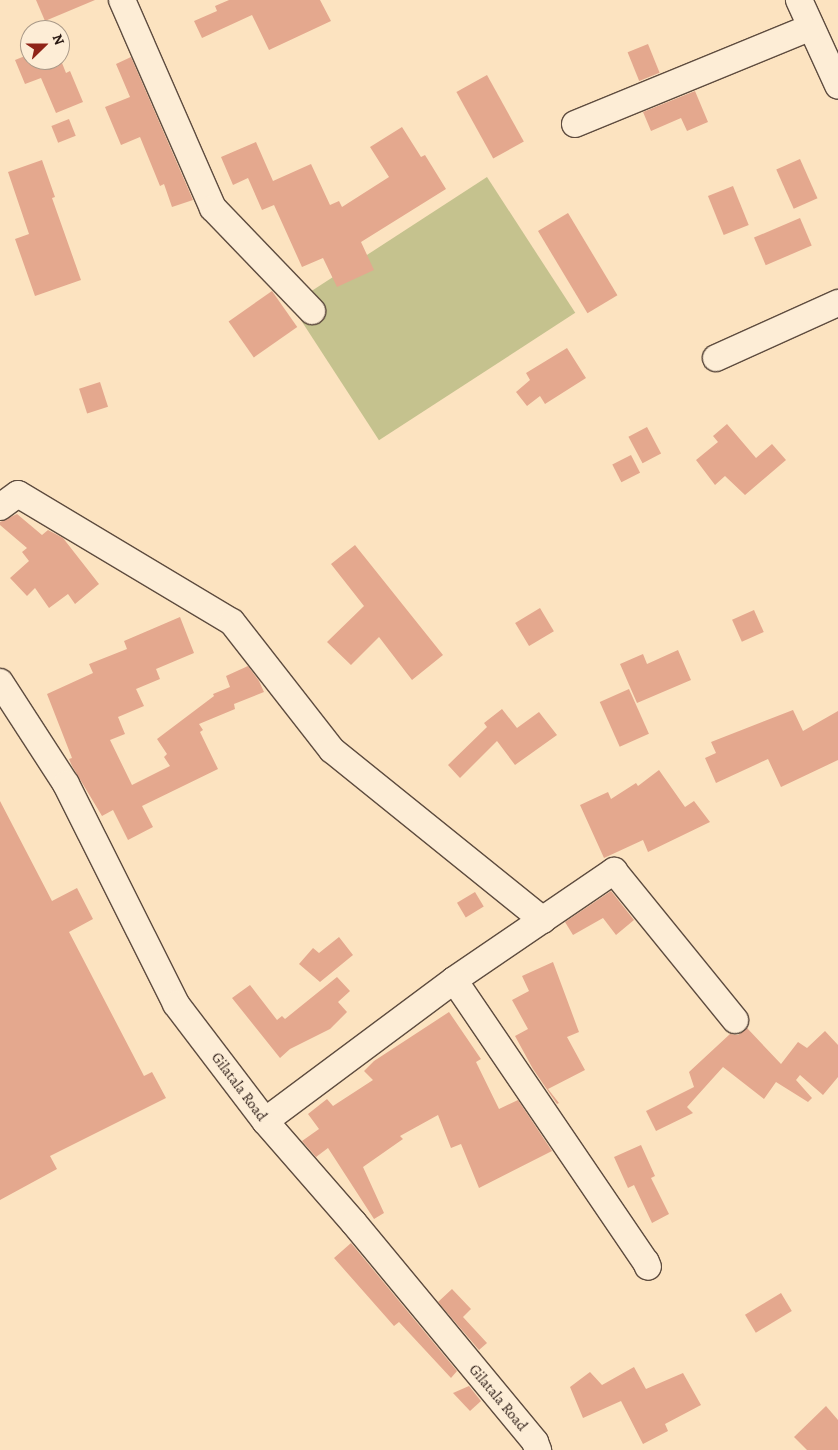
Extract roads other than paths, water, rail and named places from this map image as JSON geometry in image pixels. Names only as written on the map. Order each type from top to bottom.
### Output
[{"type":"street","points":[[122,0],[212,208],[312,311]]},
{"type":"street","points":[[799,0],[838,86]]},
{"type":"street","points":[[575,124],[811,27]]},
{"type":"street","points":[[716,358],[838,303]]},
{"type":"street","points":[[0,507],[18,494],[232,622],[332,750],[543,920]]},
{"type":"street","name":"Gilatala Road","points":[[0,682],[66,784],[176,1004],[265,1121],[354,1223],[536,1442],[538,1450]]},
{"type":"street","points":[[265,1121],[454,980],[614,871],[735,1020]]},
{"type":"street","points":[[454,980],[648,1266]]}]
